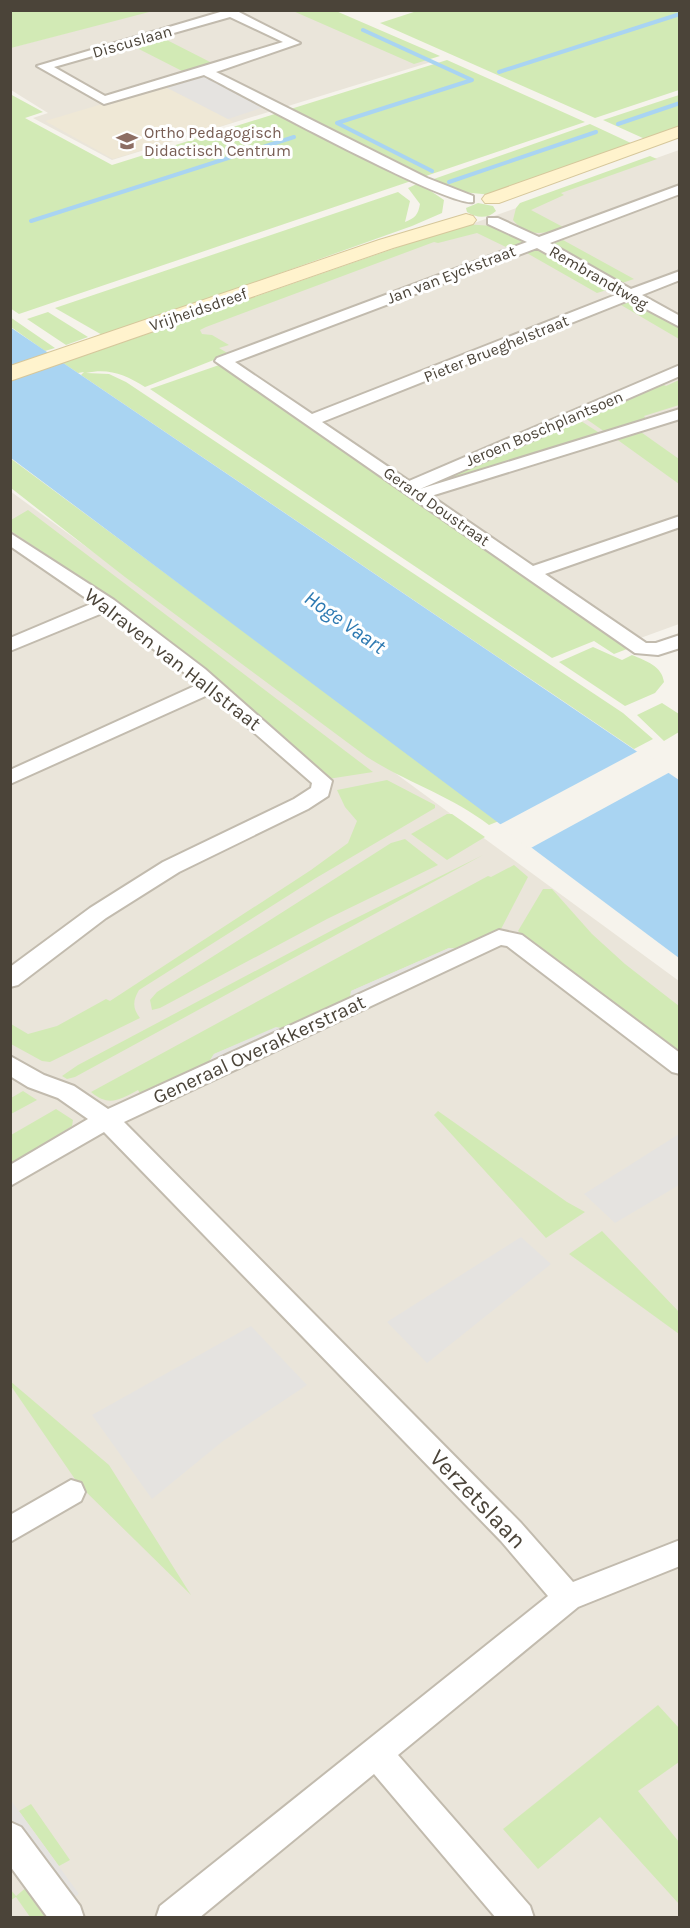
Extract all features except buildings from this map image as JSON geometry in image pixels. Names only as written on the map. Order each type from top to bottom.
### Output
[{"type":"main road","points":[[499,211],[662,143]]},
{"type":"main road","name":"Vrijheidsdreef","points":[[10,374],[386,244],[461,209],[499,211]]},
{"type":"street","name":"Discuslaan","points":[[231,13],[294,43],[205,71],[104,100],[43,66],[231,13]]},
{"type":"street","points":[[205,71],[437,188],[461,209]]},
{"type":"street","name":"Jan van Eyckstraat","points":[[223,361],[680,189]]},
{"type":"street","name":"Rembrandtweg","points":[[499,211],[518,231],[680,323]]},
{"type":"street","name":"Pieter Brueghelstraat","points":[[312,420],[680,275]]},
{"type":"street","name":"Gerard Doustraat","points":[[223,361],[312,420],[637,646],[651,651],[680,641]]},
{"type":"street","name":"Jeroen Boschplantsoen","points":[[415,491],[680,370]]},
{"type":"street","name":"Jeroen Boschplantsoen","points":[[415,491],[680,414]]},
{"type":"street","points":[[532,572],[680,521]]},
{"type":"street","name":"Walraven van Hallstraat","points":[[10,538],[107,604],[213,685],[322,781],[321,791],[302,804],[171,867],[98,913],[10,979]]},
{"type":"street","points":[[10,645],[107,604]]},
{"type":"street","points":[[10,778],[213,685]]},
{"type":"street","name":"Generaal Overakkerstraat","points":[[10,1177],[106,1120],[499,937],[514,940],[680,1066]]},
{"type":"street","name":"Verzetslaan","points":[[10,1064],[36,1082],[66,1092],[106,1120],[511,1532],[568,1598]]},
{"type":"street","points":[[10,1530],[71,1492]]},
{"type":"street","points":[[172,1917],[568,1598],[680,1552]]},
{"type":"street","points":[[376,1753],[518,1917]]},
{"type":"street","points":[[10,1838],[68,1917]]},
{"type":"shaded area","points":[[318,10],[431,62],[112,160],[33,118],[48,113],[11,90],[10,48],[149,11]]},
{"type":"shaded area","points":[[205,76],[267,106],[228,119],[166,87]]},
{"type":"shaded area","name":"Ortho Pedagogisch Didactisch Centrum","points":[[163,86],[234,122],[113,159],[45,121]]},
{"type":"shaded area","points":[[679,150],[679,624],[635,640],[183,327]]},
{"type":"shaded area","points":[[10,491],[679,981],[679,1917],[11,1917]]},
{"type":"shaded area","points":[[449,948],[459,949],[350,999],[351,991]]},
{"type":"shaded area","points":[[276,1027],[287,1029],[207,1065],[214,1054]]},
{"type":"shaded area","points":[[679,1134],[679,1185],[615,1223],[584,1194]]},
{"type":"shaded area","points":[[521,1237],[551,1264],[427,1363],[387,1322]]},
{"type":"shaded area","points":[[251,1326],[307,1385],[223,1441],[152,1499],[92,1415]]},
{"type":"shaded area","points":[[10,1799],[79,1894],[70,1900],[11,1818]]},
{"type":"green space","points":[[11,10],[153,10],[153,11],[11,48]]},
{"type":"green space","points":[[420,10],[679,11],[679,90],[595,118],[380,23]]},
{"type":"green space","points":[[293,11],[336,11],[440,56],[414,64]]},
{"type":"green space","points":[[161,37],[214,64],[184,72],[131,45]]},
{"type":"green space","points":[[447,60],[585,122],[19,314],[10,308],[10,94],[43,112],[25,118],[112,165]]},
{"type":"green space","points":[[679,95],[679,127],[645,139],[603,120]]},
{"type":"green space","points":[[590,124],[633,144],[492,195],[462,192],[431,180]]},
{"type":"green space","points":[[650,156],[657,159],[561,193],[564,195],[531,210],[563,227],[549,232],[536,233],[518,226],[513,220],[520,203]]},
{"type":"green space","points":[[419,183],[444,200],[442,213],[412,226],[104,336],[55,308],[398,192],[410,201],[405,222],[414,217],[420,204],[408,188]]},
{"type":"green space","points":[[478,203],[493,206],[496,211],[482,217],[467,212],[466,208]]},
{"type":"green space","points":[[465,224],[492,226],[521,238],[523,242],[508,248],[477,233],[434,242],[206,327],[200,330],[202,334],[212,335],[229,345],[219,348],[229,354],[145,387],[131,379],[110,372],[86,373],[109,374],[126,382],[623,713],[653,739],[634,749],[81,375],[84,372],[78,373],[63,363]]},
{"type":"green space","points":[[563,240],[634,279],[622,283],[551,244]]},
{"type":"green space","points":[[537,248],[610,289],[597,293],[525,252]]},
{"type":"green space","points":[[633,301],[679,327],[679,339],[621,305]]},
{"type":"green space","points":[[48,312],[88,337],[66,345],[27,319]]},
{"type":"green space","points":[[10,317],[55,348],[45,351],[11,327]]},
{"type":"green space","points":[[222,364],[627,649],[614,654],[594,641],[552,658],[150,389]]},
{"type":"green space","points":[[679,380],[679,405],[644,416],[646,419],[605,432],[582,416],[662,384],[666,386]]},
{"type":"green space","points":[[581,421],[601,434],[427,488],[423,485],[550,430],[554,432]]},
{"type":"green space","points":[[638,430],[679,459],[679,484],[615,438]]},
{"type":"green space","points":[[10,458],[499,821],[489,825],[444,797],[367,757],[125,577],[11,488]]},
{"type":"green space","points":[[28,510],[373,772],[328,779],[254,710],[176,647],[94,587],[11,531],[11,520]]},
{"type":"green space","points":[[593,647],[622,660],[632,655],[648,662],[657,668],[664,682],[655,693],[625,706],[559,662]]},
{"type":"green space","points":[[662,703],[679,714],[679,732],[664,741],[637,715]]},
{"type":"green space","points":[[387,780],[435,805],[435,808],[316,878],[139,990],[134,1004],[140,1018],[50,1062],[42,1061],[11,1044],[11,1024],[28,1034],[57,1026],[106,999],[110,1001],[311,870],[348,843],[357,821],[345,807],[337,790]]},
{"type":"green space","points":[[447,814],[452,814],[485,837],[447,860],[411,834]]},
{"type":"green space","points":[[405,839],[438,865],[327,919],[160,1008],[152,1010],[150,1000],[157,992],[391,843]]},
{"type":"green space","points":[[483,855],[75,1077],[67,1079],[62,1076],[78,1065],[342,925]]},
{"type":"green space","points":[[514,865],[528,877],[501,929],[459,949],[449,948],[351,991],[350,999],[287,1029],[276,1028],[214,1054],[207,1065],[141,1095],[138,1090],[120,1099],[109,1101],[91,1092],[488,876],[491,877]]},
{"type":"green space","points":[[543,889],[552,889],[592,934],[625,964],[679,1006],[679,1056],[518,931]]},
{"type":"green space","points":[[23,1091],[37,1100],[11,1114],[11,1098]]},
{"type":"green space","points":[[56,1109],[73,1120],[72,1126],[61,1133],[68,1137],[11,1168],[11,1135]]},
{"type":"green space","points":[[438,1111],[567,1202],[585,1212],[546,1238],[434,1115]]},
{"type":"green space","points":[[602,1231],[679,1312],[679,1334],[569,1254]]},
{"type":"green space","points":[[10,1381],[109,1465],[191,1595],[79,1485],[11,1386]]},
{"type":"green space","points":[[658,1705],[679,1728],[679,1762],[638,1791],[679,1842],[679,1904],[600,1817],[538,1869],[503,1829]]},
{"type":"green space","points":[[31,1804],[70,1860],[59,1866],[19,1811]]},
{"type":"green space","points":[[27,1887],[47,1917],[30,1917],[16,1897],[11,1900],[10,1889],[16,1896]]},
{"type":"water","name":"Hoge Vaart","points":[[10,327],[679,780],[679,958],[11,458]]},
{"type":"pier","points":[[640,750],[672,771],[529,849],[499,825]]},
{"type":"waterway","points":[[499,72],[680,14]]},
{"type":"waterway","points":[[363,30],[472,80],[337,123],[432,171]]},
{"type":"waterway","points":[[618,124],[680,103]]},
{"type":"waterway","points":[[449,182],[596,132]]},
{"type":"waterway","points":[[31,221],[294,137]]},
{"type":"place","name":"Ortho Pedagogisch Didactisch Centrum","points":[[127,141]]}]
